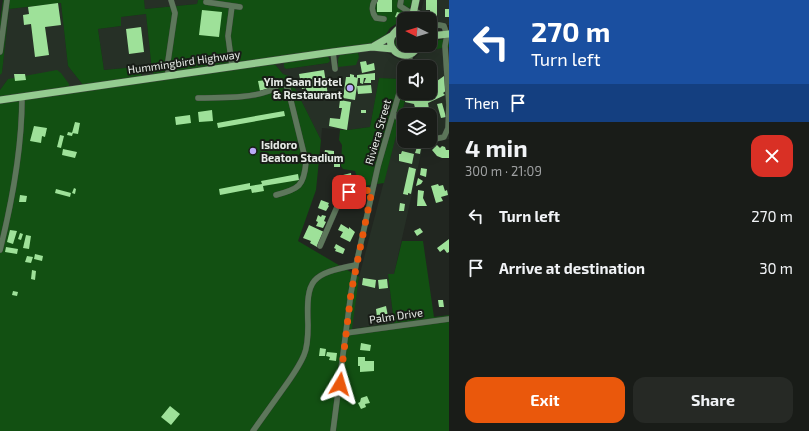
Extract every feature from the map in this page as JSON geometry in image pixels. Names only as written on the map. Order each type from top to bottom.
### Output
[{"type":"main road","points":[[412,12],[416,0]]},
{"type":"main road","name":"Hummingbird Highway","points":[[372,47],[397,32]]},
{"type":"main road","points":[[397,33],[391,42],[393,49],[402,55],[412,54]]},
{"type":"main road","points":[[437,36],[448,34]]},
{"type":"main road","name":"Hummingbird Highway","points":[[0,100],[333,52],[372,47],[393,49]]},
{"type":"street","points":[[0,52],[7,0]]},
{"type":"street","points":[[168,76],[168,61],[175,13],[171,0]]},
{"type":"street","points":[[375,0],[372,8],[373,14],[376,18],[384,19]]},
{"type":"street","points":[[401,0],[400,6],[407,12]]},
{"type":"street","points":[[206,2],[240,7]]},
{"type":"street","points":[[232,6],[228,36],[232,66]]},
{"type":"street","points":[[437,25],[444,26],[448,34],[445,46],[448,92],[448,128],[444,137],[437,138]]},
{"type":"street","points":[[333,52],[335,69]]},
{"type":"street","points":[[410,60],[412,54]]},
{"type":"street","points":[[402,55],[404,60]]},
{"type":"street","points":[[198,98],[255,95],[271,90],[277,84],[285,84],[288,89],[306,162],[305,173],[300,184],[292,190],[276,195]]},
{"type":"street","points":[[0,250],[14,180],[22,123],[22,97]]},
{"type":"street","name":"Riviera Street","points":[[333,431],[356,265],[372,190],[398,100]]},
{"type":"street","points":[[320,246],[342,197],[355,191],[372,190]]},
{"type":"street","points":[[253,431],[304,356],[307,343],[307,300],[310,285],[316,278],[325,273],[356,265]]},
{"type":"street","name":"Palm Drive","points":[[346,333],[449,319]]},
{"type":"shaded area","points":[[144,0],[198,0],[197,4],[145,9]]},
{"type":"shaded area","points":[[424,0],[449,0],[449,25],[437,28],[437,12],[421,12]]},
{"type":"shaded area","points":[[61,3],[68,66],[83,85],[69,87],[8,79],[0,90],[0,75],[2,72],[9,9]]},
{"type":"shaded area","points":[[146,14],[152,71],[154,75],[141,77],[141,71],[136,67],[104,70],[98,29],[121,26],[120,17]]},
{"type":"shaded area","points":[[449,47],[449,139],[437,142],[437,108],[403,108],[405,100],[437,100],[437,60],[414,59],[420,52],[437,52],[437,49]]},
{"type":"shaded area","points":[[375,50],[384,51],[399,60],[397,60],[397,79],[379,78],[370,127],[348,130],[322,128],[321,140],[289,76],[283,74],[274,63],[284,62],[286,69],[328,63],[330,58],[328,56],[340,55],[338,59],[357,60],[359,54],[358,52]]},
{"type":"shaded area","points":[[397,131],[397,148],[422,148],[394,274],[388,275],[394,323],[351,329],[359,277]]},
{"type":"green space","points":[[3,0],[144,0],[145,9],[197,4],[198,0],[413,0],[408,12],[397,12],[397,23],[390,28],[385,36],[371,44],[154,75],[152,71],[146,14],[121,17],[121,26],[98,29],[104,70],[136,67],[142,73],[141,77],[83,85],[68,66],[61,3],[9,9],[2,73],[0,75],[0,22]]},
{"type":"green space","points":[[397,35],[397,47],[395,45]]},
{"type":"green space","points":[[449,38],[449,47],[437,49],[437,41]]},
{"type":"green space","points":[[358,52],[359,57],[356,65],[338,67],[338,59],[340,55]]},
{"type":"green space","points":[[328,56],[330,61],[328,63],[286,69],[284,67],[284,62]]},
{"type":"green space","points":[[274,63],[283,74],[289,76],[321,140],[316,190],[298,241],[359,277],[352,329],[394,323],[388,274],[394,274],[402,241],[423,241],[434,317],[449,315],[449,431],[0,431],[0,103]]},
{"type":"green space","points":[[57,70],[69,84],[69,87],[0,97],[0,90],[8,79]]},
{"type":"green space","points":[[379,78],[397,79],[397,100],[405,100],[403,108],[397,108],[397,132],[384,183],[356,187],[357,177],[355,171],[343,169],[341,166],[342,145],[339,140],[340,130],[370,127]]},
{"type":"building","points":[[377,0],[392,0],[392,12],[377,12]]},
{"type":"building","points":[[426,0],[437,0],[437,12],[430,12],[430,10],[426,10]]},
{"type":"building","points":[[58,3],[61,25],[45,27],[49,55],[35,57],[31,24],[24,25],[23,15],[29,14],[28,7]]},
{"type":"building","points":[[445,9],[449,9],[449,17],[445,17]]},
{"type":"building","points":[[202,10],[222,12],[219,37],[199,35]]},
{"type":"building","points":[[141,27],[144,52],[129,54],[126,29]]},
{"type":"building","points":[[366,61],[367,65],[374,63],[375,70],[362,73],[360,62]]},
{"type":"building","points":[[324,70],[328,95],[307,97],[306,88],[302,89],[299,74]]},
{"type":"building","points":[[375,73],[375,80],[371,80],[371,83],[364,83],[366,78],[364,78],[363,84],[360,83],[360,78],[357,78],[357,75]]},
{"type":"building","points":[[14,74],[25,74],[26,80],[15,81]]},
{"type":"building","name":"Yim Saan Hotel & Restaurant","points":[[350,74],[358,78],[355,100],[343,98],[346,77],[350,77]]},
{"type":"building","points":[[444,76],[446,78],[447,90],[443,93],[445,95],[437,99],[437,81]]},
{"type":"building","points":[[266,80],[268,90],[260,91],[258,81]]},
{"type":"building","points":[[371,85],[372,93],[358,94],[357,86]]},
{"type":"building","points":[[340,100],[351,102],[347,130],[329,126],[330,118],[340,119],[342,108],[339,108]]},
{"type":"building","points":[[405,100],[434,100],[428,103],[429,108],[415,108],[414,104],[405,102]]},
{"type":"building","points":[[442,103],[446,117],[441,118],[437,104]]},
{"type":"building","points":[[212,110],[213,121],[199,122],[198,112]]},
{"type":"building","points":[[361,110],[366,110],[366,113],[361,113]]},
{"type":"building","points":[[284,111],[285,116],[218,128],[217,123]]},
{"type":"building","points":[[190,115],[191,123],[176,125],[175,117]]},
{"type":"building","points":[[75,122],[80,123],[78,134],[72,133]]},
{"type":"building","points":[[34,126],[47,128],[45,137],[42,136],[41,143],[30,141]]},
{"type":"building","points":[[68,132],[73,133],[72,136],[67,135]]},
{"type":"building","points":[[60,135],[64,136],[61,148],[57,147]]},
{"type":"building","points":[[437,145],[440,148],[442,146],[445,147],[446,150],[449,150],[449,158],[437,156],[432,150],[437,148]]},
{"type":"building","points":[[417,148],[421,148],[420,154],[415,153]]},
{"type":"building","points":[[63,149],[77,152],[75,158],[62,155]]},
{"type":"building","points":[[325,150],[334,151],[334,157],[324,156]]},
{"type":"building","points":[[402,151],[414,154],[412,164],[399,161],[399,154],[401,154]]},
{"type":"building","points":[[334,161],[340,161],[340,167],[334,167]]},
{"type":"building","points":[[409,167],[416,169],[411,194],[408,193],[408,195],[403,194]]},
{"type":"building","points":[[421,168],[427,169],[426,177],[420,175]]},
{"type":"building","points":[[351,173],[352,183],[340,184],[339,176]]},
{"type":"building","points":[[298,174],[299,180],[263,186],[264,191],[252,193],[251,189],[220,195],[219,189],[250,183],[250,186],[262,184],[261,181]]},
{"type":"building","points":[[418,178],[423,181],[421,184],[416,186]]},
{"type":"building","points":[[438,184],[439,186],[443,185],[445,191],[447,190],[448,195],[441,197],[443,201],[436,203],[431,186]]},
{"type":"building","points":[[74,188],[76,189],[75,194],[72,193]]},
{"type":"building","points":[[56,189],[71,193],[70,197],[55,193]]},
{"type":"building","points":[[418,190],[424,191],[423,198],[427,206],[417,206]]},
{"type":"building","points":[[20,195],[27,196],[26,202],[19,202]]},
{"type":"building","points":[[321,200],[329,203],[326,211],[318,208]]},
{"type":"building","points":[[400,203],[405,204],[404,211],[399,211]]},
{"type":"building","points":[[318,215],[321,217],[322,215],[326,216],[324,221],[326,222],[323,228],[316,226],[318,222],[316,221]]},
{"type":"building","points":[[341,224],[349,229],[349,227],[355,232],[350,242],[340,237],[343,232],[338,230]]},
{"type":"building","points":[[309,225],[324,232],[317,247],[310,243],[311,241],[303,238]]},
{"type":"building","points":[[420,228],[423,232],[417,236],[414,231]]},
{"type":"building","points":[[10,230],[17,231],[13,244],[7,242]]},
{"type":"building","points":[[20,233],[23,234],[21,240],[18,239]]},
{"type":"building","points":[[26,235],[31,236],[29,249],[23,248]]},
{"type":"building","points":[[449,239],[449,252],[447,253],[444,249],[440,252],[437,248]]},
{"type":"building","points":[[336,244],[345,249],[343,254],[335,251],[336,249],[334,248]]},
{"type":"building","points":[[6,247],[18,249],[17,254],[5,252]]},
{"type":"building","points":[[35,254],[43,256],[42,261],[34,259]]},
{"type":"building","points":[[27,256],[33,257],[31,263],[25,262]]},
{"type":"building","points":[[32,270],[36,271],[35,280],[31,279]]},
{"type":"building","points":[[363,278],[376,280],[375,288],[362,285]]},
{"type":"building","points":[[387,279],[388,288],[379,289],[378,280]]},
{"type":"building","points":[[13,291],[18,292],[17,296],[12,295]]},
{"type":"building","points":[[438,300],[443,300],[444,307],[439,307]]},
{"type":"building","points":[[386,306],[388,316],[377,317],[376,309]]},
{"type":"building","points":[[361,343],[371,345],[370,351],[360,350]]},
{"type":"building","points":[[320,348],[326,349],[325,356],[319,356]]},
{"type":"building","points":[[327,352],[337,353],[336,361],[329,360],[330,357],[326,356]]},
{"type":"building","points":[[358,357],[365,357],[365,361],[374,361],[374,371],[360,372]]},
{"type":"building","points":[[367,396],[370,403],[365,404],[366,407],[361,409],[358,403],[360,402],[361,398]]},
{"type":"building","points":[[170,406],[180,414],[171,425],[161,417]]},
{"type":"place","name":"Yim Saan Hotel & Restaurant","points":[[350,88]]},
{"type":"place","name":"Isidoro Beaton Stadium","points":[[253,151]]},
{"type":"route","points":[[340,384],[351,293],[372,190],[349,192]]}]
